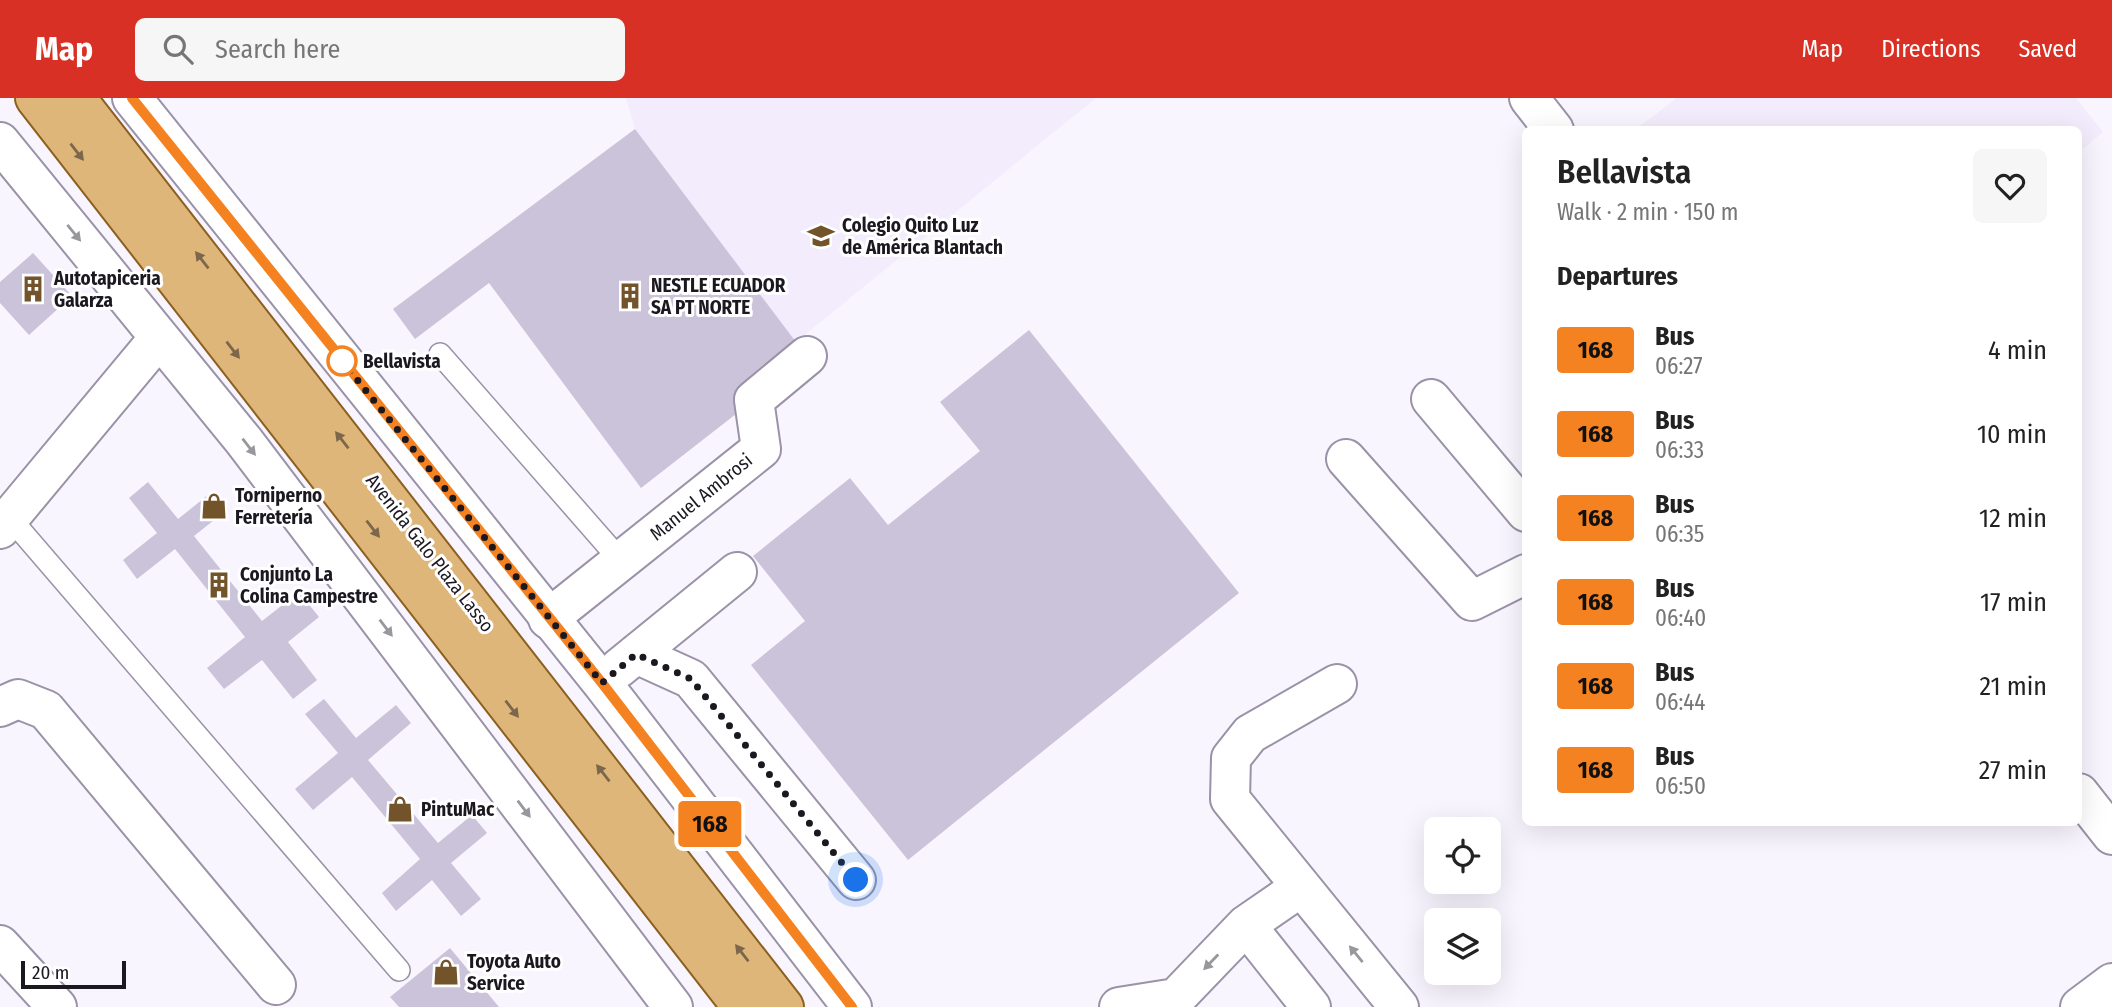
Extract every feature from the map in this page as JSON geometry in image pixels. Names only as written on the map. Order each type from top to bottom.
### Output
[{"type":"main road","name":"Avenida Galo Plaza Lasso","points":[[35,98],[742,1007]]},
{"type":"main road","name":"Avenida Galo Plaza Lasso","points":[[76,98],[784,1007]]},
{"type":"street","points":[[132,98],[602,683],[852,1007]]},
{"type":"street","points":[[1529,98],[1550,126]]},
{"type":"street","points":[[0,142],[244,441],[673,1007]]},
{"type":"street","points":[[5,523],[159,338]]},
{"type":"street","name":"Manuel Ambrosi","points":[[548,619],[761,449],[754,400],[807,356]]},
{"type":"street","points":[[1432,400],[1522,507]]},
{"type":"street","points":[[1346,458],[1472,601],[1522,576]]},
{"type":"street","points":[[602,683],[737,572]]},
{"type":"street","points":[[636,654],[691,679],[856,880]]},
{"type":"street","points":[[1337,684],[1250,734],[1231,758],[1230,799],[1399,1007]]},
{"type":"street","points":[[0,706],[18,699],[46,710],[276,985]]},
{"type":"street","points":[[2082,797],[2112,835]]},
{"type":"street","points":[[1119,1007],[1178,1004],[1246,925],[1301,887]]},
{"type":"street","points":[[1246,925],[1311,1007]]},
{"type":"street","points":[[0,945],[57,1007]]},
{"type":"street","points":[[2080,1007],[2112,983]]},
{"type":"lane","points":[[440,355],[621,561]]},
{"type":"lane","points":[[5,523],[399,970]]},
{"type":"shaded area","name":"Colegio Quito Luz de América Blantach","points":[[626,98],[1096,98],[796,342],[635,129]]},
{"type":"shaded area","points":[[1677,98],[2076,98],[2103,132],[2082,150],[2082,126],[1640,126]]},
{"type":"building","name":"NESTLE ECUADOR SA PT NORTE","points":[[635,129],[796,342],[754,400],[641,488],[489,283],[415,339],[393,309]]},
{"type":"building","name":"Autotapiceria Galarza","points":[[33,253],[72,296],[29,335],[0,303],[0,282]]},
{"type":"building","points":[[1029,330],[1239,593],[908,860],[751,665],[805,621],[753,556],[850,478],[888,525],[980,451],[940,402]]},
{"type":"building","name":"Conjunto La Colina Campestre","points":[[148,482],[178,519],[213,491],[228,509],[194,536],[262,621],[299,592],[319,617],[288,642],[317,680],[293,699],[262,660],[224,689],[207,668],[245,637],[175,549],[137,579],[123,560],[157,533],[129,498]]},
{"type":"building","points":[[324,699],[356,738],[396,705],[411,723],[368,760],[438,843],[472,815],[487,833],[451,863],[481,899],[461,916],[432,880],[396,911],[382,893],[420,859],[352,777],[313,810],[295,789],[338,753],[305,714]]},
{"type":"building","name":"Toyota Auto Service","points":[[450,948],[499,1007],[399,1007],[390,997]]},
{"type":"bus line","name":"168","points":[[132,98],[602,683],[852,1007]]},
{"type":"place","name":"Colegio Quito Luz de América Blantach","points":[[821,236]]},
{"type":"place","name":"Autotapiceria Galarza","points":[[33,289]]},
{"type":"place","name":"NESTLE ECUADOR SA PT NORTE","points":[[630,296]]},
{"type":"place","name":"Bellavista","points":[[342,361]]},
{"type":"place","name":"Torniperno Ferretería","points":[[214,506]]},
{"type":"place","name":"Conjunto La Colina Campestre","points":[[219,585]]},
{"type":"place","name":"PintuMac","points":[[400,809]]},
{"type":"place","name":"Toyota Auto Service","points":[[446,972]]},
{"type":"route","points":[[342,361],[602,683],[636,654],[691,679],[856,880]]}]
